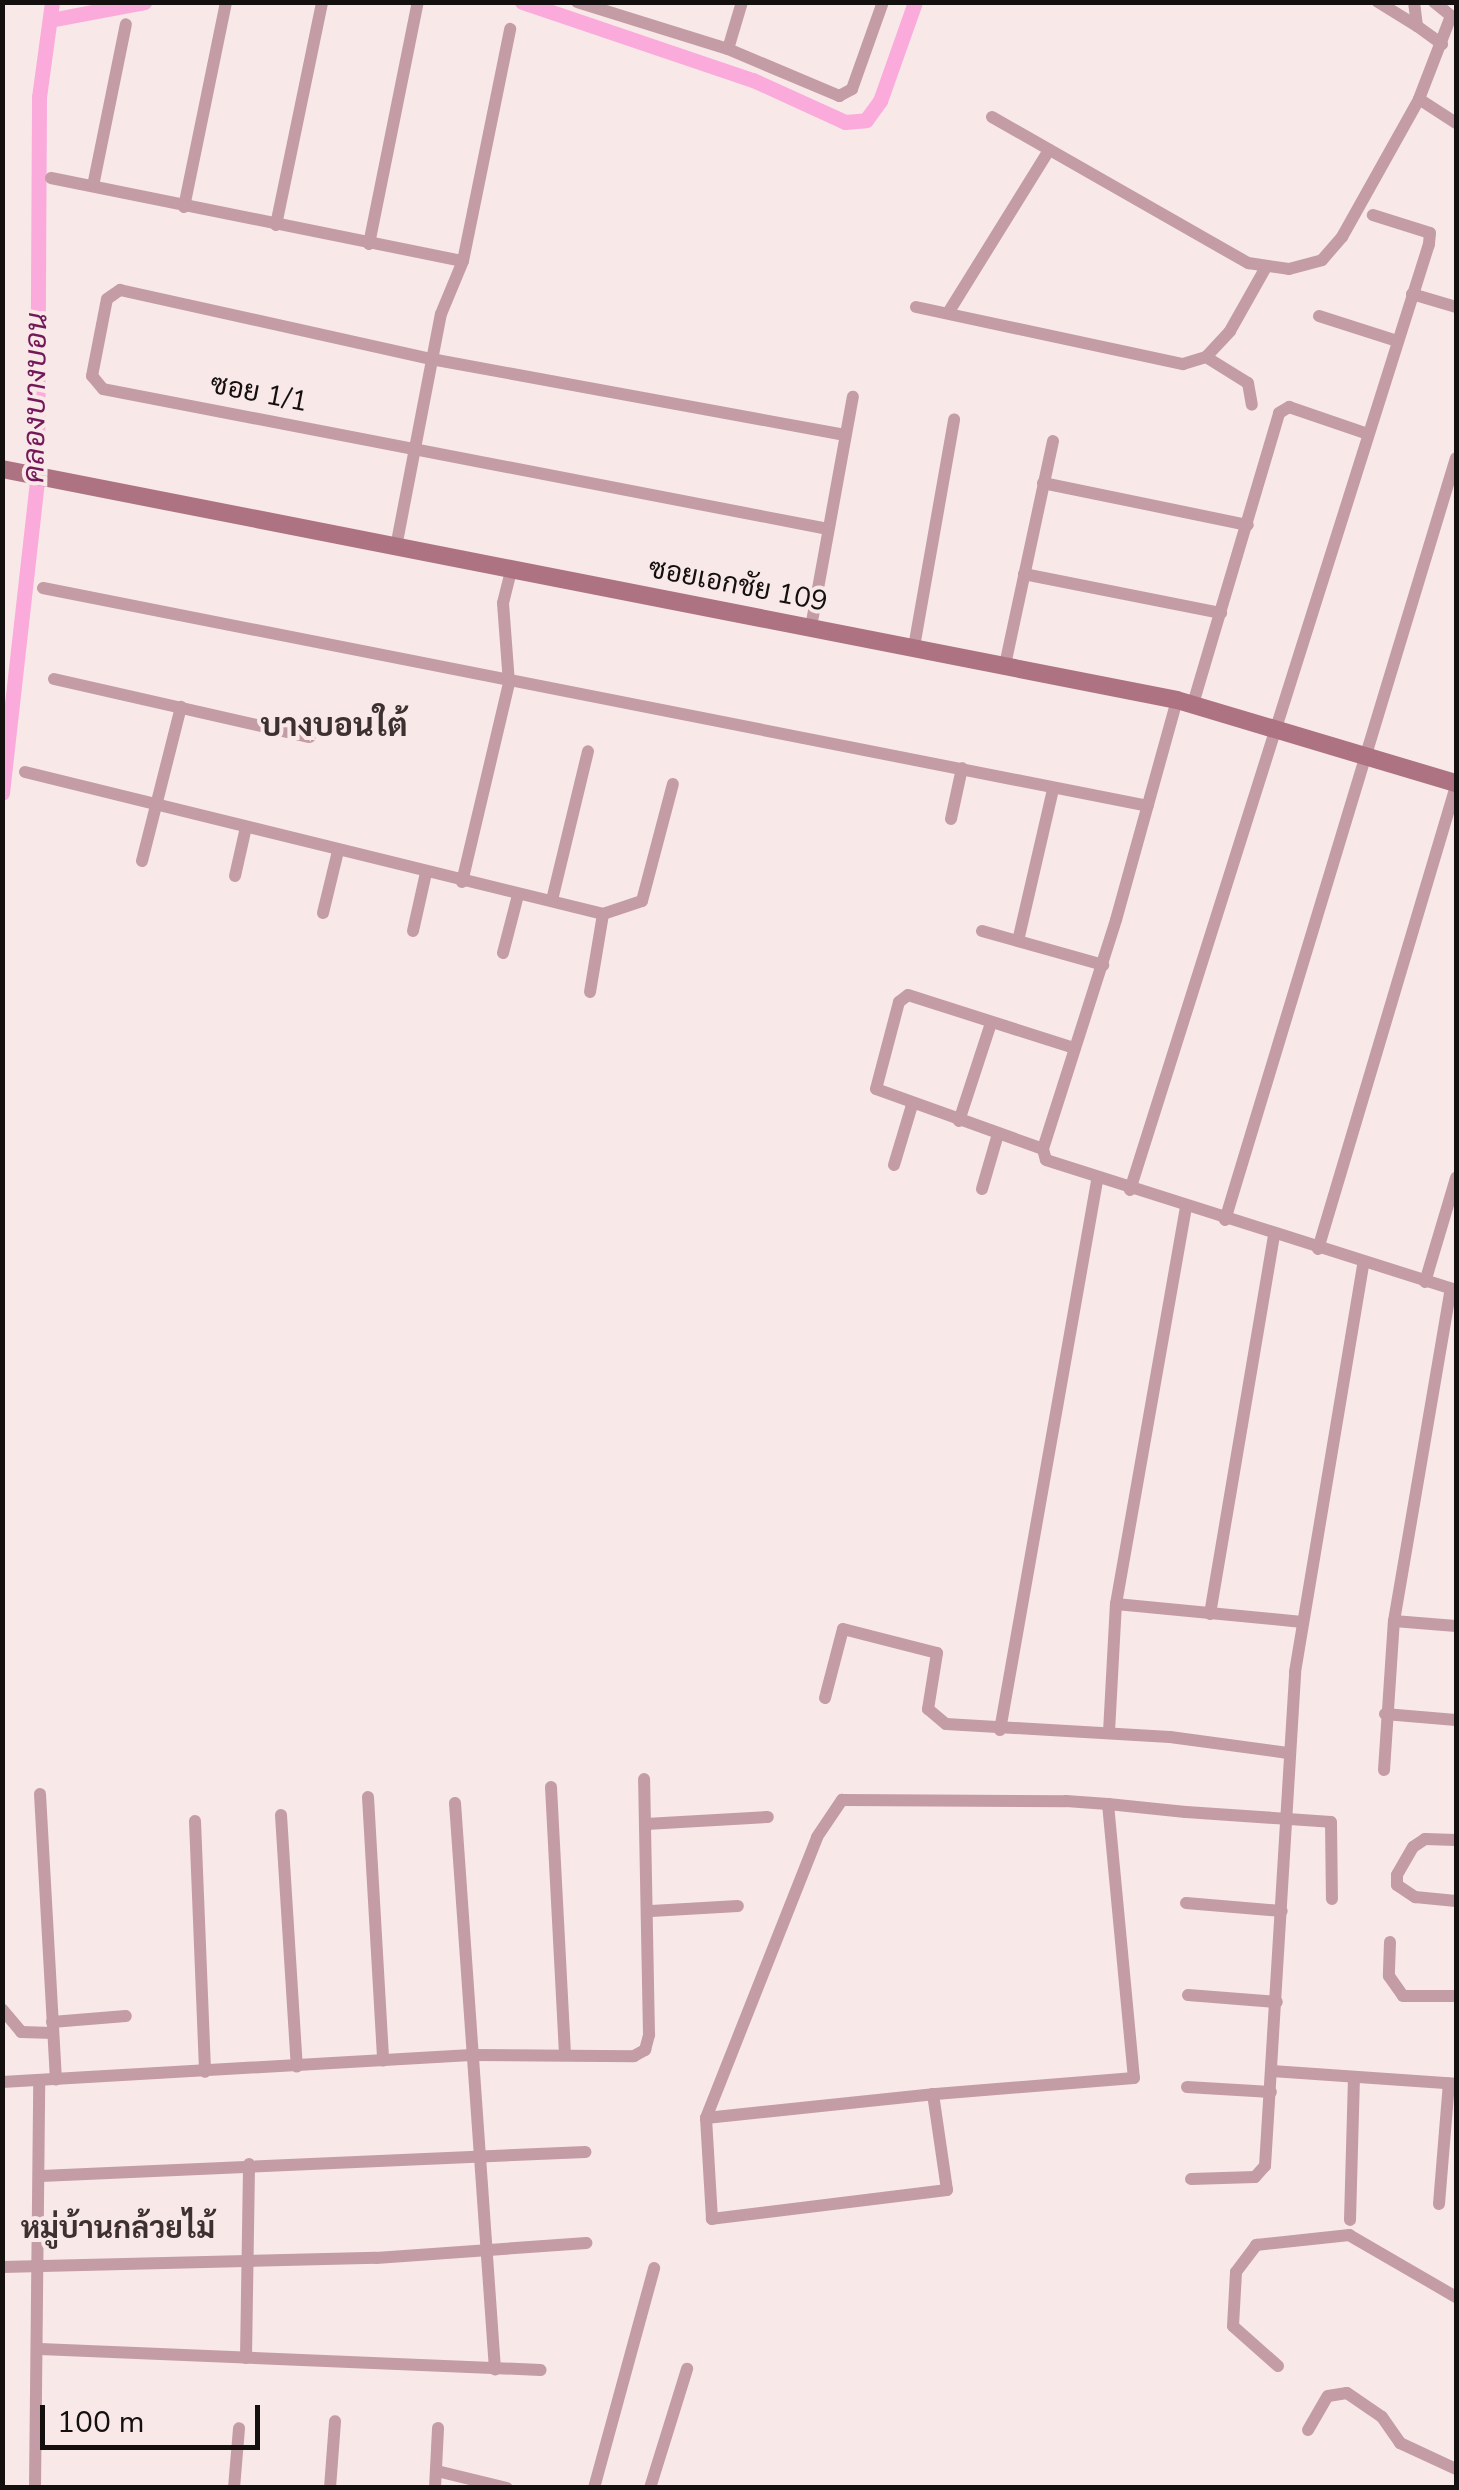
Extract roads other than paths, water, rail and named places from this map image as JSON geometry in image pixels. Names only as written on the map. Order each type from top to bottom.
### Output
[{"type":"street","points":[[184,207],[226,2]]},
{"type":"street","points":[[276,226],[322,2]]},
{"type":"street","points":[[368,244],[418,2]]},
{"type":"street","points":[[577,2],[606,7],[848,96],[882,2]]},
{"type":"street","points":[[728,50],[742,2]]},
{"type":"street","points":[[1378,2],[1442,44]]},
{"type":"street","points":[[1414,2],[1417,26]]},
{"type":"street","points":[[992,117],[1265,269],[1322,260],[1356,215],[1418,99],[1442,44],[1451,16],[1434,2]]},
{"type":"street","points":[[93,186],[126,24]]},
{"type":"street","points":[[396,547],[431,359],[462,261],[510,29]]},
{"type":"street","points":[[1418,99],[1456,123]]},
{"type":"street","points":[[948,313],[1048,150]]},
{"type":"street","points":[[51,178],[462,261]]},
{"type":"street","points":[[1130,1190],[1430,233],[1373,214]]},
{"type":"street","points":[[916,307],[1163,363],[1206,357],[1230,331],[1265,269]]},
{"type":"street","name":"ซอย 1/1","points":[[431,359],[120,290],[106,300],[96,385],[828,529]]},
{"type":"street","points":[[1412,294],[1456,307]]},
{"type":"street","points":[[1319,316],[1397,340]]},
{"type":"street","points":[[1206,357],[1248,383],[1252,405]]},
{"type":"street","points":[[431,359],[846,435]]},
{"type":"street","points":[[811,626],[852,397]]},
{"type":"street","points":[[1042,1150],[1103,964],[1148,806],[1221,613],[1284,408],[1368,434]]},
{"type":"street","points":[[914,647],[954,419]]},
{"type":"street","points":[[1005,665],[1053,440]]},
{"type":"street","points":[[1225,1220],[1456,458]]},
{"type":"street","name":"ซอยเอกชัย 109","points":[[8,470],[1185,702],[1456,785]]},
{"type":"street","points":[[1043,482],[1248,525]]},
{"type":"street","points":[[462,882],[509,683],[502,614],[511,570]]},
{"type":"street","points":[[1024,574],[1221,613]]},
{"type":"street","points":[[44,588],[509,683],[1148,806]]},
{"type":"street","points":[[54,678],[309,737]]},
{"type":"street","points":[[142,861],[181,708]]},
{"type":"street","points":[[552,900],[588,751]]},
{"type":"street","points":[[951,819],[962,768]]},
{"type":"street","points":[[26,772],[160,801],[426,874],[603,914],[642,901],[674,784]]},
{"type":"street","points":[[1318,1250],[1456,785]]},
{"type":"street","points":[[1018,941],[1053,789]]},
{"type":"street","points":[[235,876],[246,827]]},
{"type":"street","points":[[322,913],[338,851]]},
{"type":"street","points":[[413,931],[426,874]]},
{"type":"street","points":[[502,953],[518,896]]},
{"type":"street","points":[[590,992],[603,914]]},
{"type":"street","points":[[982,931],[1103,964]]},
{"type":"street","points":[[1074,1048],[904,996],[874,1084],[912,1105],[1042,1150],[1054,1166],[1454,1290],[1394,1620],[1384,1770]]},
{"type":"street","points":[[959,1121],[991,1023]]},
{"type":"street","points":[[894,1165],[912,1105]]},
{"type":"street","points":[[982,1189],[998,1134]]},
{"type":"street","points":[[1425,1282],[1456,1178]]},
{"type":"street","points":[[1000,1730],[1096,1180]]},
{"type":"street","points":[[1109,1732],[1116,1604],[1186,1208]]},
{"type":"street","points":[[1210,1614],[1274,1236]]},
{"type":"street","points":[[1191,2179],[1262,2173],[1271,2092],[1288,1819],[1288,1753],[1302,1622],[1363,1264]]},
{"type":"street","points":[[1116,1604],[1302,1622]]},
{"type":"street","points":[[1394,1620],[1456,1626]]},
{"type":"street","points":[[825,1698],[837,1633],[851,1630],[933,1650],[939,1658],[930,1716],[1000,1730],[1109,1732],[1288,1753]]},
{"type":"street","points":[[1385,1714],[1456,1720]]},
{"type":"street","points":[[2,2082],[471,2055],[634,2056],[645,2050],[651,1911],[644,1779]]},
{"type":"street","points":[[551,1788],[566,2053]]},
{"type":"street","points":[[40,1794],[56,2080]]},
{"type":"street","points":[[368,1797],[384,2061]]},
{"type":"street","points":[[454,1803],[496,2370]]},
{"type":"street","points":[[706,2118],[1134,2078],[1108,1804]]},
{"type":"street","points":[[933,2094],[946,2190],[712,2219],[706,2118],[834,1805],[1108,1804],[1336,1826],[1332,1900]]},
{"type":"street","points":[[281,1815],[297,2066]]},
{"type":"street","points":[[646,1824],[768,1817]]},
{"type":"street","points":[[195,1821],[205,2072]]},
{"type":"street","points":[[1456,1840],[1425,1839],[1404,1858],[1397,1876],[1405,1893],[1456,1901]]},
{"type":"street","points":[[1186,1903],[1282,1911]]},
{"type":"street","points":[[651,1911],[738,1906]]},
{"type":"street","points":[[1390,1942],[1389,1976],[1403,1996],[1456,1996]]},
{"type":"street","points":[[1188,1995],[1276,2002]]},
{"type":"street","points":[[2,2009],[21,2032],[126,2016]]},
{"type":"street","points":[[1272,2070],[1453,2084],[1439,2204]]},
{"type":"street","points":[[1350,2220],[1354,2078]]},
{"type":"street","points":[[34,2488],[40,2348],[40,2080]]},
{"type":"street","points":[[1187,2086],[1271,2092]]},
{"type":"street","points":[[40,2176],[585,2152]]},
{"type":"street","points":[[246,2358],[251,2262],[249,2164]]},
{"type":"street","points":[[1441,2174],[1456,2176]]},
{"type":"street","points":[[1278,2366],[1233,2326],[1236,2272],[1256,2244],[1349,2236],[1456,2297]]},
{"type":"street","points":[[2,2267],[251,2262],[487,2252],[586,2243]]},
{"type":"street","points":[[594,2488],[654,2268]]},
{"type":"street","points":[[40,2348],[542,2370]]},
{"type":"street","points":[[650,2488],[687,2369]]},
{"type":"street","points":[[1308,2430],[1328,2396],[1347,2393],[1382,2417],[1400,2442],[1456,2468]]},
{"type":"street","points":[[330,2488],[335,2421]]},
{"type":"street","points":[[234,2488],[239,2428]]},
{"type":"street","points":[[434,2488],[438,2428]]},
{"type":"street","points":[[437,2471],[507,2488]]},
{"type":"waterway","name":"คลองบางบอน","points":[[2,793],[37,482],[39,97],[52,2]]},
{"type":"waterway","points":[[50,20],[144,2]]},
{"type":"waterway","points":[[522,2],[753,80],[845,122],[866,120],[880,101],[915,2]]},
{"type":"district","name":"บางบอนใต้","points":[[334,726]]},
{"type":"district","name":"หมู่บ้านกล้วยไม้","points":[[118,2229]]}]
